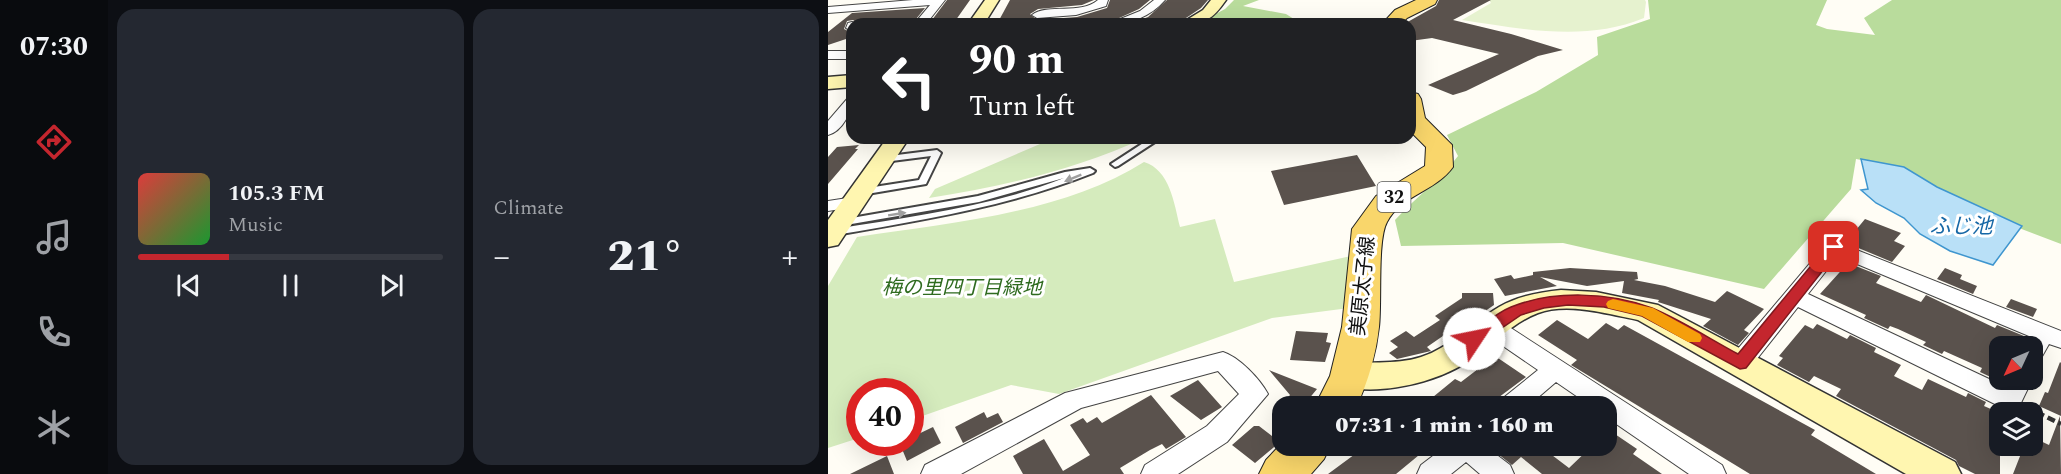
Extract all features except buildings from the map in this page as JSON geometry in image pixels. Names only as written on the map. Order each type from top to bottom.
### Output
[{"type":"main road","points":[[1398,18],[1428,0]]},
{"type":"main road","name":"美原太子線","points":[[1343,391],[1361,327],[1368,229],[1374,217],[1394,197],[1426,179],[1438,166],[1439,145],[1416,123]]},
{"type":"main road","points":[[1282,474],[1299,456]]},
{"type":"street","points":[[828,10],[875,3],[940,0]]},
{"type":"street","points":[[925,18],[940,0]]},
{"type":"street","points":[[980,18],[992,0]]},
{"type":"street","points":[[1035,18],[1044,0]]},
{"type":"street","points":[[1045,18],[1092,9],[1102,4],[1103,0]]},
{"type":"street","points":[[1130,18],[1144,13],[1160,0]]},
{"type":"street","points":[[1199,18],[1208,13],[1219,0]]},
{"type":"street","points":[[860,18],[875,3]]},
{"type":"street","points":[[828,55],[846,55]]},
{"type":"street","points":[[828,83],[846,82]]},
{"type":"street","points":[[828,130],[846,109]]},
{"type":"street","points":[[841,216],[894,144]]},
{"type":"street","points":[[1740,363],[1834,247],[2052,336]]},
{"type":"street","points":[[1794,297],[1989,379]]},
{"type":"street","points":[[1343,391],[1440,363],[1515,311],[1543,303],[1568,300],[1604,302],[1647,312],[1941,474]]},
{"type":"street","points":[[1492,327],[1712,474]]},
{"type":"street","points":[[935,474],[1074,400],[1223,361],[1255,394],[1217,434],[1155,474]]},
{"type":"street","points":[[1523,396],[1555,369]]},
{"type":"street","points":[[1431,474],[1453,456]]},
{"type":"street","points":[[1478,456],[1500,474]]},
{"type":"lane","points":[[1115,164],[1147,144]]},
{"type":"lane","points":[[841,216],[922,182],[937,153],[884,159]]},
{"type":"lane","points":[[1090,171],[1066,181],[981,205],[841,216],[979,199],[1068,174],[1090,171]]},
{"type":"path","points":[[2015,390],[2061,424]]},
{"type":"green space","points":[[1234,0],[1259,0],[1243,6],[1286,14],[1292,18],[1208,18],[1225,9]]},
{"type":"green space","points":[[1489,0],[1645,0],[1646,2],[1644,18],[1600,30],[1577,32],[1531,30],[1462,20],[1491,3]]},
{"type":"green space","points":[[1648,0],[1827,0],[1816,25],[1827,29],[1875,35],[1864,18],[1892,0],[2061,0],[2061,244],[1998,220],[1902,168],[1856,159],[1851,189],[1764,289],[1563,243],[1401,246],[1395,220],[1444,173],[1458,156],[1447,135],[1536,92],[1598,55],[1597,37],[1650,19]]},
{"type":"green space","points":[[1040,144],[1131,144],[1039,176],[929,198],[935,189]]},
{"type":"green space","name":"梅の里四丁目緑地","points":[[1144,162],[1153,166],[1160,172],[1170,188],[1180,227],[1215,219],[1234,282],[1360,254],[1349,308],[1272,318],[1059,394],[1011,385],[924,415],[924,378],[846,378],[846,442],[828,448],[828,286],[857,237],[968,221],[1005,213],[1078,193]]},
{"type":"water","name":"ふじ池","points":[[1861,159],[1904,167],[1937,187],[2022,226],[1993,265],[1950,251],[1920,234],[1904,218],[1876,203],[1861,190],[1868,189]]},
{"type":"slow traffic","points":[[1613,304],[1647,312],[1694,338]]},
{"type":"route","points":[[1474,339],[1515,311],[1543,303],[1568,300],[1604,302],[1647,312],[1740,363],[1834,247]]}]
